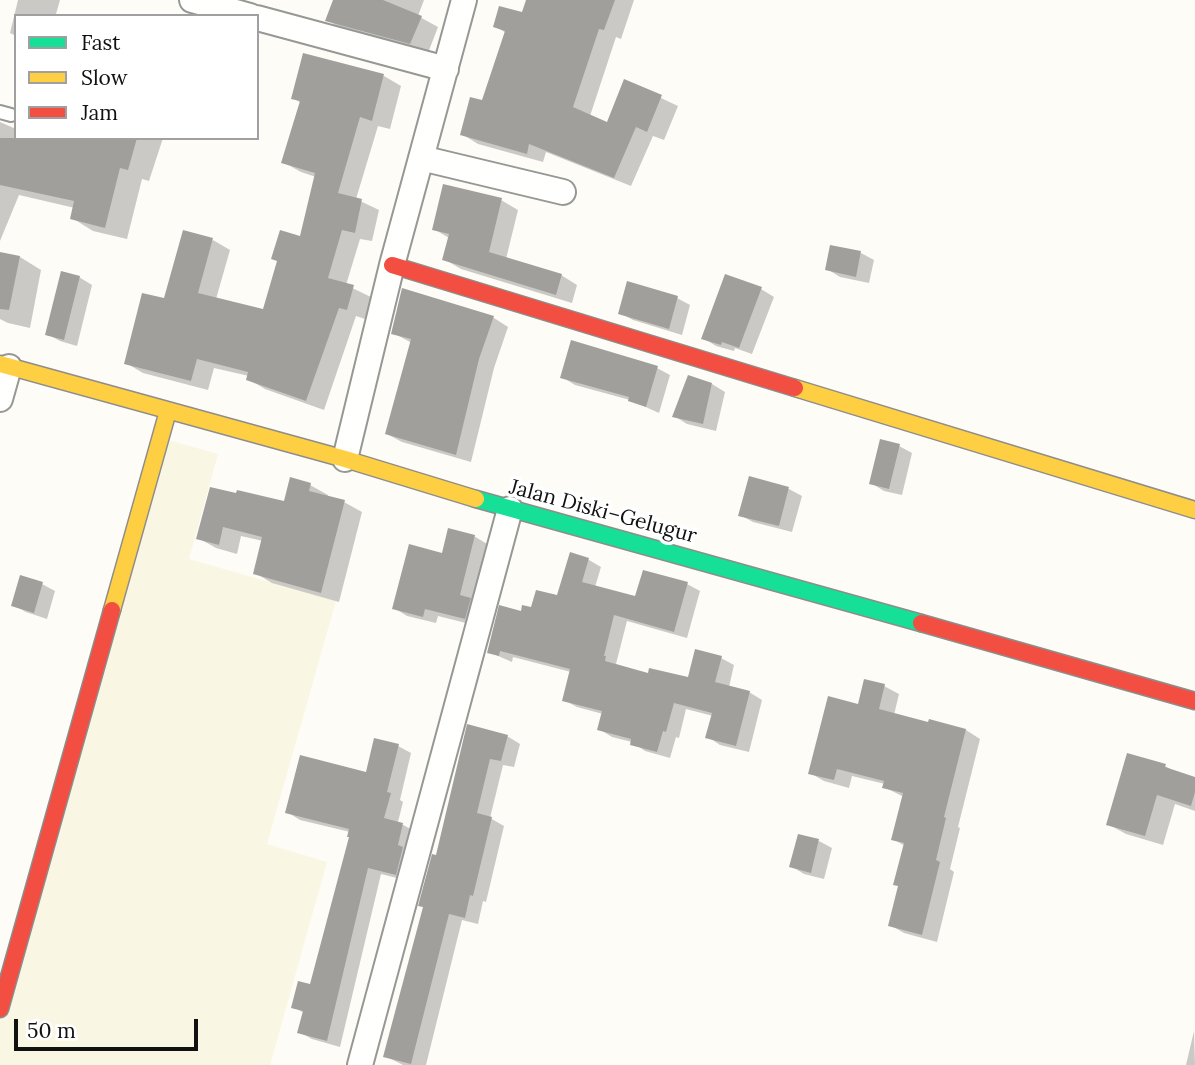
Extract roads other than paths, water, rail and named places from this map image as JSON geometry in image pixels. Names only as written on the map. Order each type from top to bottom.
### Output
[{"type":"street","points":[[192,0],[243,14]]},
{"type":"street","points":[[345,459],[392,265],[464,0]]},
{"type":"street","points":[[259,19],[446,69]]},
{"type":"street","points":[[421,158],[563,192]]},
{"type":"street","points":[[392,265],[1195,510]]},
{"type":"street","points":[[0,400],[4,365]]},
{"type":"street","name":"Jalan Diski–Gelugur","points":[[4,365],[345,459],[510,509],[725,567],[1195,701]]},
{"type":"street","points":[[0,1009],[168,411]]},
{"type":"street","points":[[364,1064],[510,509]]}]
